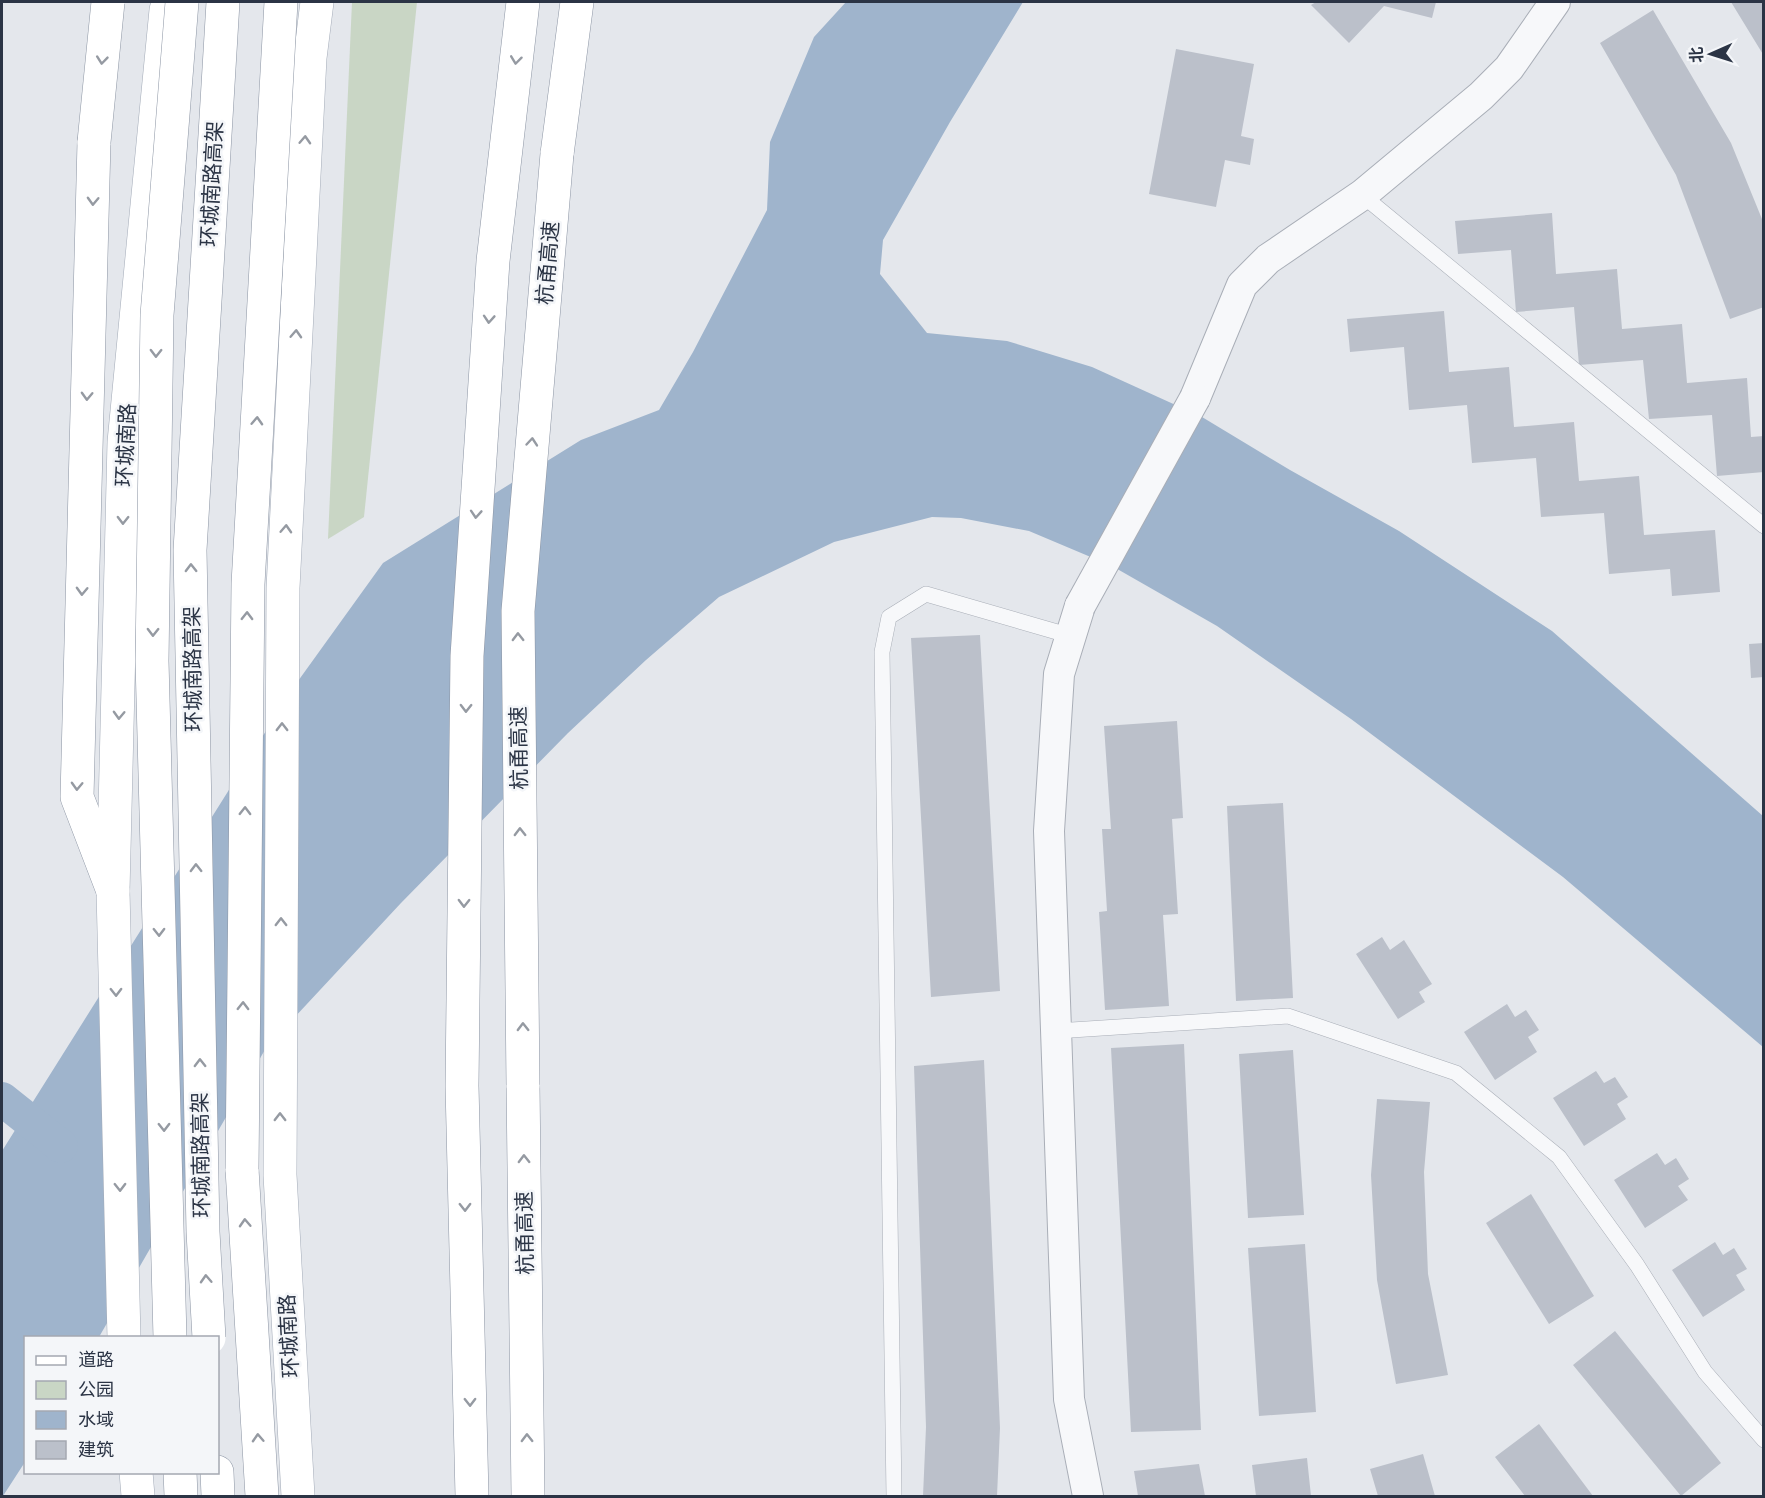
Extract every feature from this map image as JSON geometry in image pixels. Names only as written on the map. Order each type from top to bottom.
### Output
[{"type":"main road","points":[[108,2],[94,142],[77,797],[113,891]]},
{"type":"main road","name":"环城南路","points":[[124,1336],[113,891],[124,442],[166,2]]},
{"type":"main road","name":"环城南路高架","points":[[170,1336],[152,661],[157,315],[182,2]]},
{"type":"main road","name":"环城南路高架","points":[[209,1336],[203,1232],[190,550],[223,2]]},
{"type":"main road","points":[[262,1497],[242,1170],[248,584],[281,2]]},
{"type":"main road","name":"环城南路","points":[[298,1497],[280,1175],[283,588],[310,58],[317,2]]},
{"type":"main road","points":[[472,1497],[462,1086],[467,656],[493,261],[523,2]]},
{"type":"main road","name":"杭甬高速","points":[[528,1497],[518,611],[557,154],[577,2]]},
{"type":"main road","points":[[136,1474],[138,1497]]},
{"type":"main road","points":[[180,1474],[181,1497]]},
{"type":"main road","points":[[217,1474],[218,1497]]},
{"type":"street","points":[[1088,1497],[1069,1399],[1049,831],[1059,674],[1080,606],[1195,398],[1242,285],[1268,259],[1362,195],[1481,96],[1509,68],[1555,2]]},
{"type":"lane","points":[[1362,195],[1764,526]]},
{"type":"lane","points":[[894,1497],[882,652],[889,616],[926,594],[1071,636]]},
{"type":"lane","points":[[1056,1031],[1288,1016],[1456,1073],[1559,1157],[1636,1264],[1705,1372],[1764,1440]]},
{"type":"green space","points":[[352,2],[417,2],[364,517],[328,539]]},
{"type":"water","points":[[846,2],[1023,2],[950,122],[883,240],[880,274],[927,333],[1007,341],[1092,367],[1202,417],[1399,531],[1552,631],[1763,816],[1763,1047],[1563,877],[1351,719],[1217,626],[1112,566],[1029,531],[961,518],[932,517],[834,542],[719,597],[646,660],[568,733],[401,903],[266,1048],[100,1336],[24,1336],[24,1464],[2,1496],[2,1151],[293,688],[383,563],[581,440],[659,410],[693,352],[767,210],[770,142],[814,37]]},
{"type":"building","points":[[1316,2],[1436,2],[1432,18],[1384,6],[1349,43],[1311,5]]},
{"type":"building","points":[[1731,2],[1764,2],[1764,56]]},
{"type":"building","points":[[1653,10],[1731,143],[1764,224],[1764,307],[1730,319],[1676,175],[1600,43]]},
{"type":"building","points":[[1176,49],[1254,64],[1241,136],[1254,139],[1250,165],[1225,160],[1216,207],[1149,194]]},
{"type":"building","points":[[1552,213],[1556,274],[1617,269],[1622,329],[1682,324],[1687,383],[1747,378],[1751,437],[1764,436],[1764,472],[1717,476],[1712,415],[1649,419],[1643,360],[1579,365],[1574,307],[1516,312],[1511,250],[1458,254],[1455,221]]},
{"type":"building","points":[[1444,311],[1449,372],[1509,367],[1514,427],[1574,422],[1579,481],[1639,476],[1644,535],[1715,530],[1720,592],[1672,596],[1670,569],[1609,574],[1604,513],[1541,517],[1536,458],[1472,463],[1467,405],[1409,410],[1404,347],[1350,352],[1347,319]]},
{"type":"building","points":[[980,635],[1000,991],[931,997],[911,638]]},
{"type":"building","points":[[1764,643],[1764,677],[1751,678],[1749,644]]},
{"type":"building","points":[[1177,721],[1183,818],[1172,819],[1178,914],[1163,915],[1169,1006],[1105,1010],[1099,912],[1107,911],[1102,829],[1111,829],[1104,726]]},
{"type":"building","points":[[1283,803],[1293,998],[1236,1001],[1227,806]]},
{"type":"building","points":[[1382,937],[1390,950],[1404,940],[1432,984],[1419,992],[1425,1002],[1398,1019],[1356,954]]},
{"type":"building","points":[[1507,1004],[1515,1017],[1526,1010],[1539,1030],[1528,1037],[1537,1052],[1495,1080],[1464,1032]]},
{"type":"building","points":[[1184,1044],[1201,1430],[1131,1432],[1111,1048]]},
{"type":"building","points":[[1293,1050],[1304,1215],[1248,1218],[1239,1054]]},
{"type":"building","points":[[984,1060],[1000,1428],[997,1496],[923,1496],[926,1427],[914,1066]]},
{"type":"building","points":[[1596,1071],[1604,1083],[1615,1077],[1628,1097],[1617,1104],[1626,1119],[1584,1146],[1553,1098]]},
{"type":"building","points":[[1377,1099],[1430,1102],[1424,1172],[1428,1274],[1448,1375],[1396,1384],[1377,1280],[1371,1175]]},
{"type":"building","points":[[1657,1153],[1665,1165],[1676,1158],[1689,1179],[1678,1186],[1688,1200],[1645,1228],[1614,1180]]},
{"type":"building","points":[[1531,1194],[1594,1296],[1549,1324],[1486,1223]]},
{"type":"building","points":[[1715,1242],[1723,1255],[1734,1248],[1747,1269],[1736,1275],[1745,1290],[1703,1317],[1672,1270]]},
{"type":"building","points":[[1305,1244],[1316,1412],[1259,1416],[1248,1248]]},
{"type":"building","points":[[1615,1331],[1721,1463],[1681,1496],[1573,1365]]},
{"type":"building","points":[[1539,1424],[1593,1496],[1525,1496],[1495,1457]]},
{"type":"building","points":[[1423,1454],[1435,1496],[1378,1496],[1370,1469]]},
{"type":"building","points":[[1307,1458],[1311,1496],[1256,1496],[1252,1465]]},
{"type":"building","points":[[1199,1464],[1205,1496],[1138,1496],[1134,1471]]},
{"type":"waterway","points":[[2,1099],[61,1146]]}]
